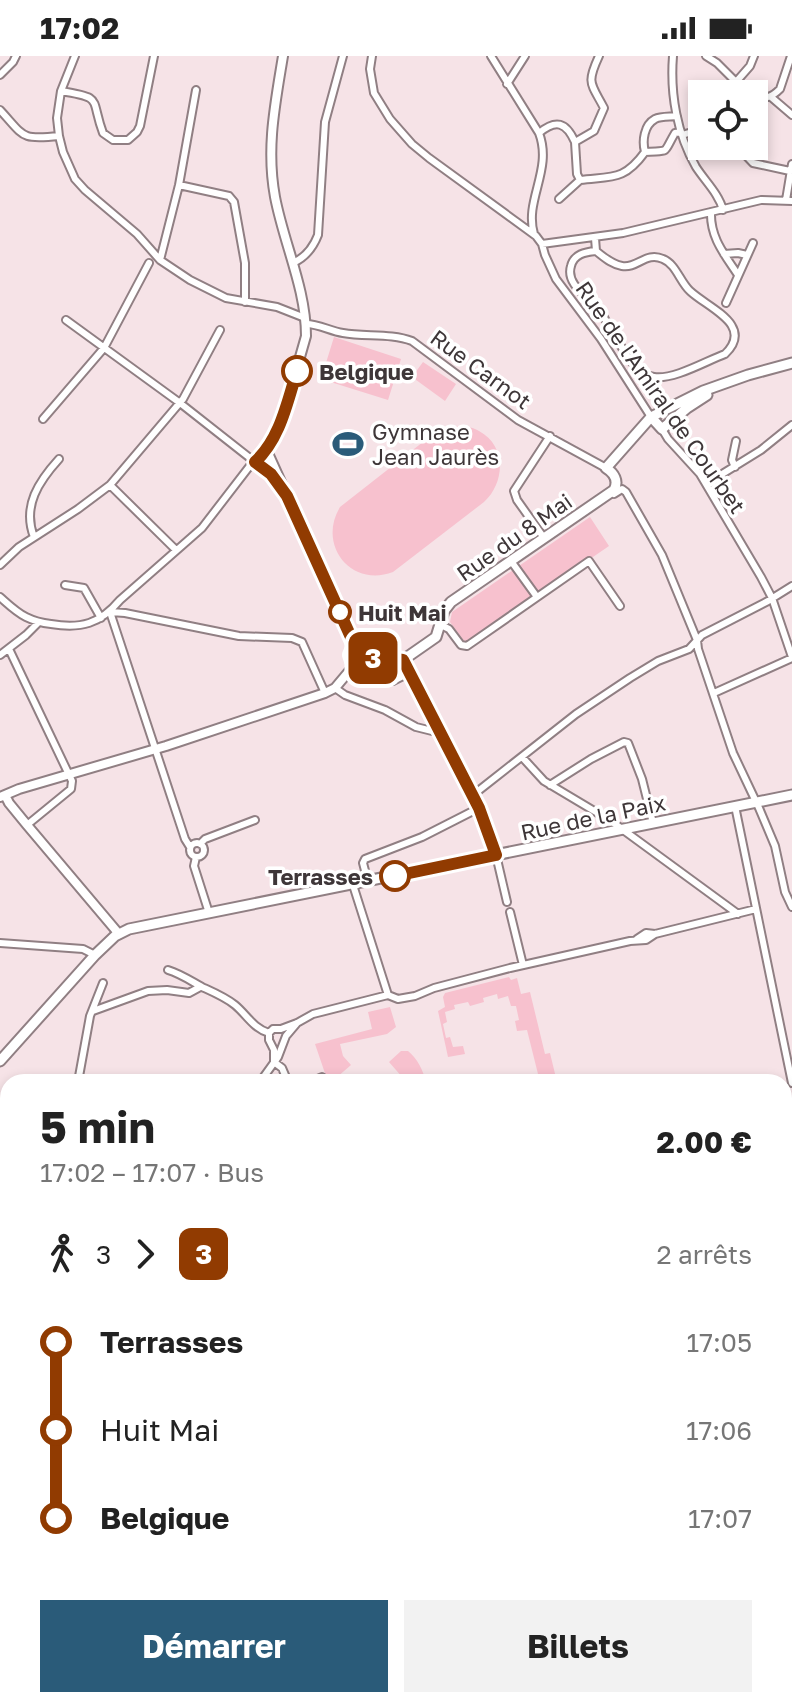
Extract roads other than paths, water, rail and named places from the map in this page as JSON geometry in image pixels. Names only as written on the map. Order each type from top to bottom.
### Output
[{"type":"main road","points":[[606,468],[651,417],[703,391],[792,363]]},
{"type":"main road","points":[[662,429],[719,386]]},
{"type":"main road","name":"Rue de l'Amiral de Courbet","points":[[651,417],[662,429]]},
{"type":"main road","name":"Rue Carnot","points":[[606,468],[613,474],[617,485]]},
{"type":"main road","name":"Rue du 8 Mai","points":[[403,660],[434,639],[444,611],[451,602],[617,485]]},
{"type":"main road","points":[[403,660],[473,795],[496,855]]},
{"type":"main road","name":"Rue de la Paix","points":[[119,934],[134,928],[792,795]]},
{"type":"main road","points":[[0,1061],[95,955],[119,934]]},
{"type":"street","points":[[0,75],[16,56]]},
{"type":"street","points":[[0,110],[23,135],[31,138],[59,136],[57,118],[61,91],[75,56]]},
{"type":"street","points":[[61,91],[91,98],[97,107],[103,133],[113,140],[128,140],[140,126],[154,56]]},
{"type":"street","points":[[0,597],[22,615],[39,622],[71,626],[101,618],[209,520],[249,467],[267,451],[284,413],[305,343],[305,321],[276,200],[270,153],[283,56]]},
{"type":"street","points":[[293,263],[310,251],[318,235],[325,122],[343,56]]},
{"type":"street","name":"Rue de l'Amiral de Courbet","points":[[372,56],[370,69],[374,93],[390,119],[429,158],[534,234],[542,244],[556,279],[601,339],[651,417]]},
{"type":"street","points":[[491,56],[543,143],[544,162],[532,214],[534,234]]},
{"type":"street","points":[[507,84],[525,56]]},
{"type":"street","points":[[575,142],[593,133],[604,111],[591,84],[592,70],[599,56]]},
{"type":"street","points":[[673,56],[672,83],[681,133],[723,210]]},
{"type":"street","points":[[706,56],[734,80]]},
{"type":"street","points":[[738,80],[754,56]]},
{"type":"street","points":[[768,98],[780,89],[791,56]]},
{"type":"street","points":[[160,260],[179,185],[196,90]]},
{"type":"street","points":[[771,97],[792,115]]},
{"type":"street","points":[[645,152],[644,135],[652,121],[677,116]]},
{"type":"street","points":[[539,133],[551,125],[561,125],[569,130],[575,142],[580,180]]},
{"type":"street","points":[[559,199],[580,180],[623,175],[645,152],[664,151],[675,133],[688,132]]},
{"type":"street","name":"Rue Carnot","points":[[59,136],[67,166],[85,190],[137,234],[160,260],[201,286],[226,298],[277,307],[340,333],[412,341],[518,420],[606,468]]},
{"type":"street","points":[[542,244],[652,227],[761,200],[789,200],[791,168],[753,163],[750,160]]},
{"type":"street","points":[[179,185],[229,196],[234,202],[245,263],[245,302]]},
{"type":"street","points":[[711,212],[716,241],[738,275]]},
{"type":"street","points":[[595,238],[596,251],[623,266],[653,256],[669,262],[688,289],[714,308],[734,329],[736,338],[731,348],[725,354],[671,376],[643,374],[598,309],[571,278],[570,267],[576,256],[596,251]]},
{"type":"street","points":[[726,303],[753,243]]},
{"type":"street","points":[[724,254],[747,255]]},
{"type":"street","points":[[43,419],[104,348],[149,263]]},
{"type":"street","points":[[66,320],[271,474],[287,496]]},
{"type":"street","points":[[0,565],[19,547],[110,485],[180,403],[220,330]]},
{"type":"street","points":[[706,484],[773,441],[792,425]]},
{"type":"street","name":"Rue de l'Amiral de Courbet","points":[[662,429],[706,484],[772,598],[792,657]]},
{"type":"street","points":[[544,538],[514,491],[550,436]]},
{"type":"street","points":[[735,467],[732,460],[736,441]]},
{"type":"street","points":[[267,451],[355,646]]},
{"type":"street","points":[[34,537],[31,510],[36,488],[59,459]]},
{"type":"street","points":[[110,485],[176,550]]},
{"type":"street","points":[[608,494],[613,495],[622,489],[626,492],[662,555],[697,640],[733,753],[775,846],[785,892],[792,907]]},
{"type":"street","points":[[511,561],[537,597]]},
{"type":"street","points":[[441,625],[449,629],[461,645],[467,646],[589,561],[620,606]]},
{"type":"street","points":[[65,585],[84,588],[101,618]]},
{"type":"street","points":[[473,795],[586,707],[658,661],[689,649],[702,635],[792,586]]},
{"type":"street","points":[[110,612],[239,636],[292,638],[302,642],[325,693]]},
{"type":"street","points":[[110,612],[190,854],[201,856],[204,852],[200,844]]},
{"type":"street","points":[[0,655],[39,622]]},
{"type":"street","points":[[119,934],[2,796],[325,693],[335,688],[360,664],[371,662],[373,656],[369,645],[362,643],[355,646],[351,655],[360,664],[373,676],[393,681],[409,673]]},
{"type":"street","points":[[9,649],[72,781],[71,789],[27,825]]},
{"type":"street","points":[[373,656],[403,660]]},
{"type":"street","points":[[714,693],[792,657]]},
{"type":"street","points":[[335,688],[416,727],[432,731],[438,729]]},
{"type":"street","points":[[550,785],[591,759],[624,742],[628,743],[642,779],[653,823]]},
{"type":"street","points":[[522,757],[541,779],[623,829],[738,914]]},
{"type":"street","points":[[735,806],[790,1074]]},
{"type":"street","points":[[368,882],[363,863],[365,859],[422,837],[479,808]]},
{"type":"street","points":[[190,847],[255,820]]},
{"type":"street","points":[[496,855],[507,902]]},
{"type":"street","points":[[196,857],[194,866],[209,913]]},
{"type":"street","points":[[353,885],[388,995]]},
{"type":"street","points":[[269,1033],[313,1014],[388,995],[398,999],[415,996],[434,988],[523,965],[637,939],[646,933],[655,934],[756,909]]},
{"type":"street","points":[[510,912],[523,965]]},
{"type":"street","points":[[0,943],[83,949],[95,955]]},
{"type":"street","points":[[168,970],[227,999],[258,1029],[269,1033]]},
{"type":"street","points":[[79,1074],[90,1016],[103,983]]},
{"type":"street","points":[[93,1011],[148,991],[189,993],[200,987]]},
{"type":"street","points":[[266,1074],[278,1057],[286,1036],[297,1023]]},
{"type":"street","points":[[281,1029],[286,1036]]},
{"type":"street","points":[[269,1033],[274,1062]]},
{"type":"street","points":[[270,1042],[282,1044]]},
{"type":"street","points":[[274,1062],[285,1074]]},
{"type":"place","name":"Belgique","points":[[297,371]]},
{"type":"place","name":"Gymnase Jean Jaurès","points":[[348,444]]},
{"type":"place","name":"Huit Mai","points":[[340,612]]},
{"type":"place","name":"Terrasses","points":[[395,876]]}]
